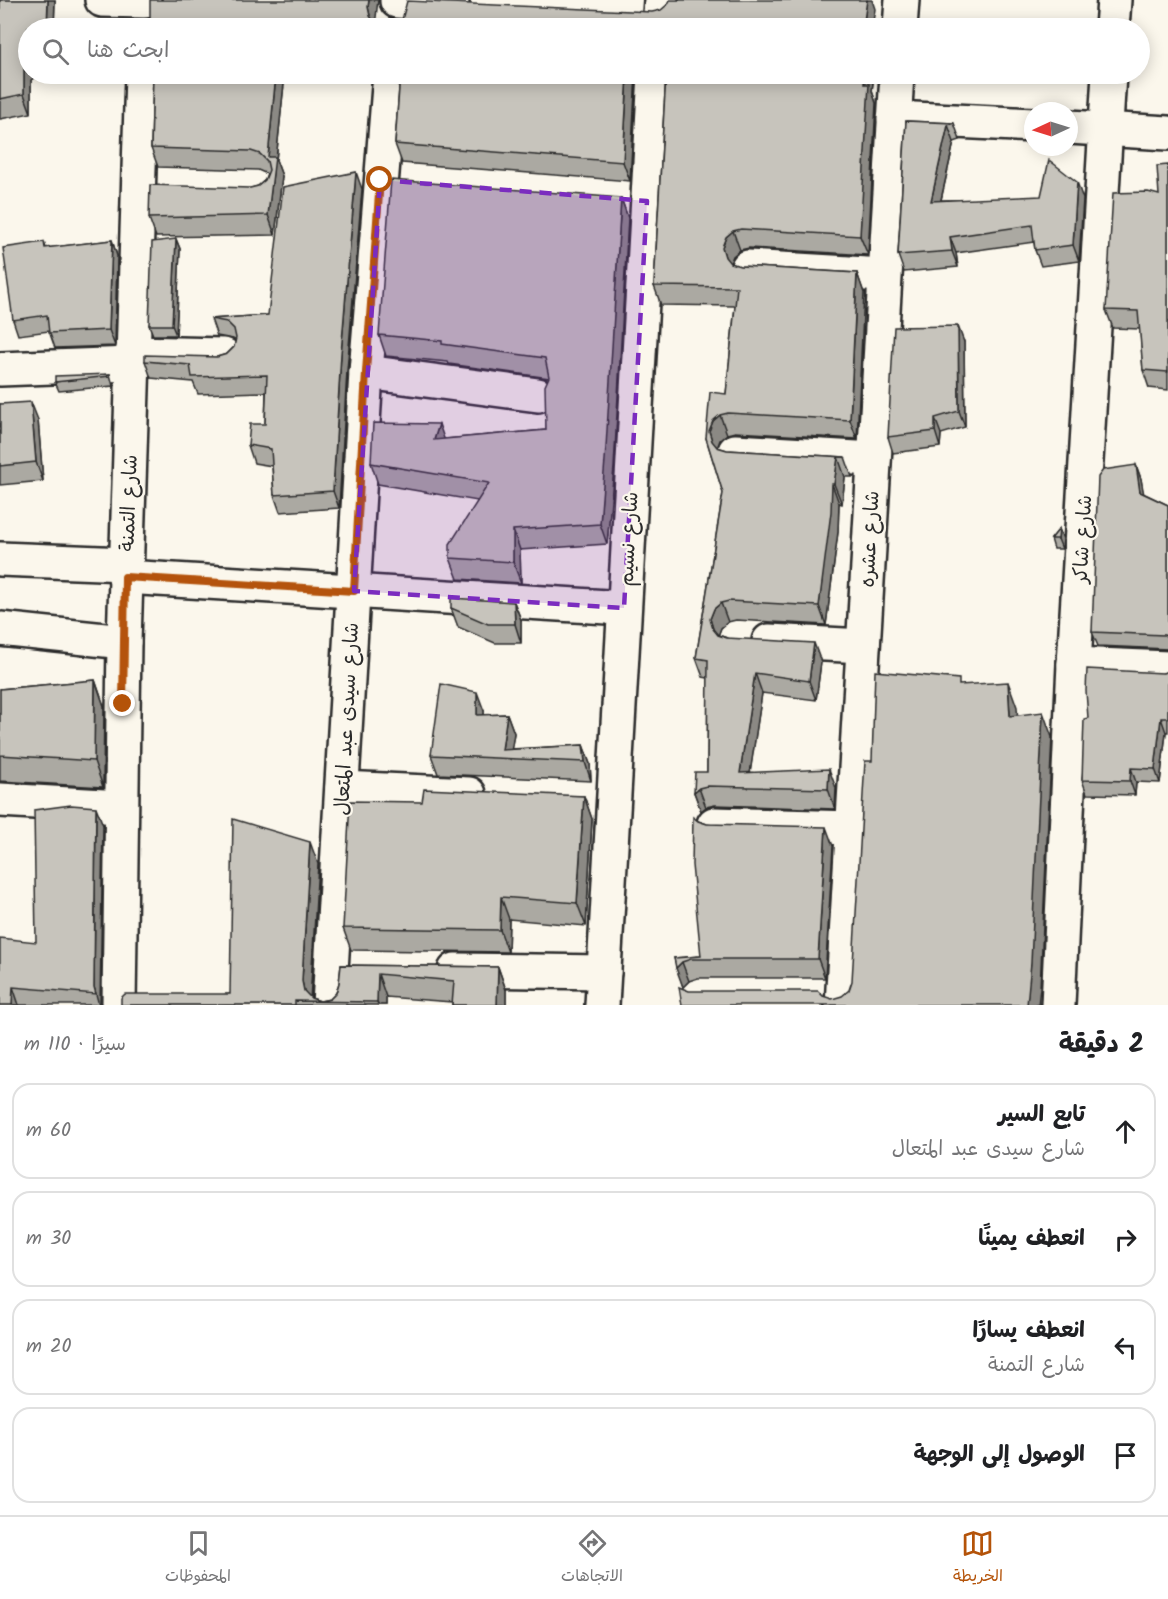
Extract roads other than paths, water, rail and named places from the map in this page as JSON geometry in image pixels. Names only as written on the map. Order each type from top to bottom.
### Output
[{"type":"street","points":[[102,0],[144,10]]},
{"type":"street","points":[[901,18],[902,0]]},
{"type":"street","points":[[1112,18],[1113,0]]},
{"type":"street","points":[[396,10],[480,5]]},
{"type":"street","name":"شارع التمنة","points":[[118,1005],[124,642],[132,358],[150,186],[143,84]]},
{"type":"street","name":"شارع سيدى عبد المتعال","points":[[329,1005],[343,969],[342,788],[366,372],[389,84]]},
{"type":"street","name":"شارع نسيم","points":[[602,1005],[604,972],[602,800],[624,608],[636,200],[653,84]]},
{"type":"street","name":"شارع عشره","points":[[832,1000],[852,828],[896,84]]},
{"type":"street","name":"شارع شاكر","points":[[1058,1005],[1074,664],[1108,84]]},
{"type":"street","points":[[894,118],[1024,125]]},
{"type":"street","points":[[1078,128],[1168,133]]},
{"type":"street","points":[[380,180],[415,183]]},
{"type":"street","points":[[748,267],[884,275]]},
{"type":"street","points":[[0,369],[132,358],[224,355]]},
{"type":"street","points":[[366,372],[538,395]]},
{"type":"street","points":[[735,451],[874,459]]},
{"type":"street","points":[[0,560],[354,591],[624,608]]},
{"type":"street","points":[[0,629],[124,642]]},
{"type":"street","points":[[736,639],[863,646]]},
{"type":"street","points":[[1074,664],[1168,668]]},
{"type":"street","points":[[342,788],[495,795]]},
{"type":"street","points":[[0,800],[121,807]]},
{"type":"street","points":[[714,824],[852,828]]},
{"type":"street","points":[[426,970],[604,972]]}]
